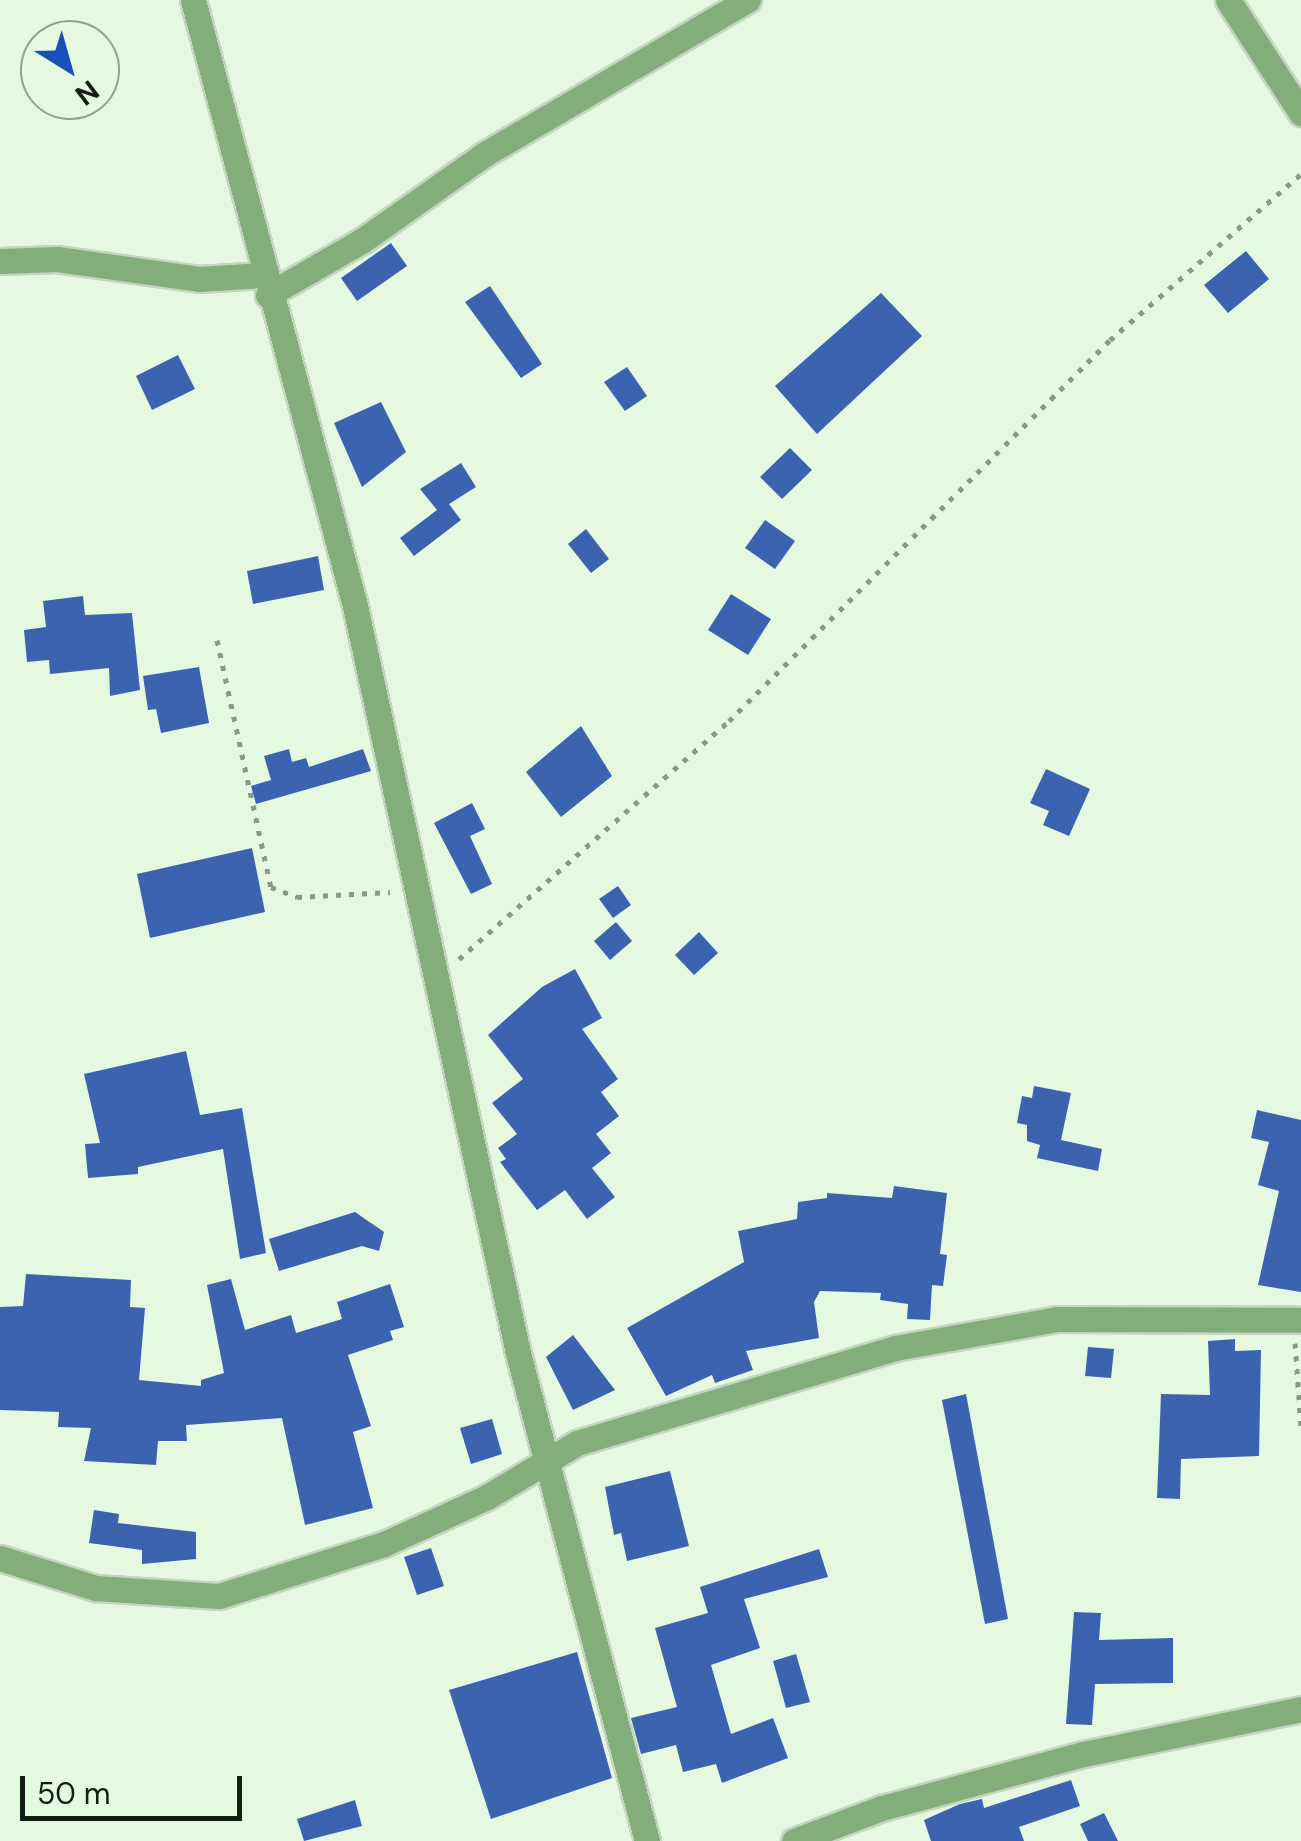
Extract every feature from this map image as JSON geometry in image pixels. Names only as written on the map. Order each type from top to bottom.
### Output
[{"type":"street","points":[[194,0],[265,285],[355,606],[413,892],[545,1462],[647,1841]]},
{"type":"street","points":[[0,261],[58,259],[265,285],[362,240],[485,154],[748,0]]},
{"type":"street","points":[[1228,0],[1301,112]]},
{"type":"street","points":[[0,1558],[96,1588],[219,1596],[384,1544],[606,1434],[945,1335],[1057,1319],[1297,1320]]},
{"type":"street","points":[[794,1841],[882,1808],[1066,1759],[1301,1709]]},
{"type":"path","points":[[435,980],[729,721],[1110,340],[1301,174]]},
{"type":"path","points":[[217,640],[271,887],[297,897],[413,892]]},
{"type":"path","points":[[1297,1320],[1301,1427]]},
{"type":"building","points":[[391,243],[407,266],[357,301],[341,278]]},
{"type":"building","points":[[1246,251],[1269,279],[1228,313],[1204,285]]},
{"type":"building","points":[[490,286],[542,364],[521,378],[465,302]]},
{"type":"building","points":[[881,293],[922,336],[817,434],[775,386]]},
{"type":"building","points":[[178,355],[195,389],[152,410],[136,376]]},
{"type":"building","points":[[627,367],[647,396],[625,411],[604,382]]},
{"type":"building","points":[[381,402],[406,452],[362,487],[334,423]]},
{"type":"building","points":[[790,448],[812,470],[782,499],[760,477]]},
{"type":"building","points":[[461,463],[476,487],[449,504],[461,520],[414,556],[400,538],[437,510],[420,489]]},
{"type":"building","points":[[765,520],[795,541],[775,569],[745,548]]},
{"type":"building","points":[[586,529],[609,559],[591,573],[568,544]]},
{"type":"building","points":[[318,556],[324,590],[253,604],[247,571]]},
{"type":"building","points":[[731,594],[771,619],[748,655],[708,630]]},
{"type":"building","points":[[83,596],[85,615],[132,613],[140,690],[110,696],[109,668],[50,674],[49,660],[27,662],[24,630],[46,627],[43,601]]},
{"type":"building","points":[[199,667],[209,723],[161,733],[156,709],[148,710],[143,676]]},
{"type":"building","points":[[581,726],[612,776],[561,817],[526,772]]},
{"type":"building","points":[[289,749],[292,762],[306,758],[309,767],[363,749],[371,771],[256,804],[251,786],[271,780],[264,756]]},
{"type":"building","points":[[1046,769],[1090,789],[1069,836],[1043,825],[1049,811],[1030,803]]},
{"type":"building","points":[[472,803],[485,829],[470,836],[492,884],[471,894],[434,823]]},
{"type":"building","points":[[252,848],[265,912],[150,938],[137,874]]},
{"type":"building","points":[[618,886],[631,905],[613,918],[599,899]]},
{"type":"building","points":[[616,922],[632,941],[610,960],[594,941]]},
{"type":"building","points":[[699,932],[718,953],[694,975],[675,955]]},
{"type":"building","points":[[575,969],[602,1018],[582,1029],[618,1079],[601,1092],[619,1116],[596,1134],[611,1153],[592,1168],[615,1197],[587,1219],[565,1190],[537,1210],[500,1162],[506,1159],[498,1148],[517,1134],[492,1103],[523,1079],[488,1035],[542,987]]},
{"type":"building","points":[[186,1051],[200,1115],[242,1108],[266,1253],[240,1259],[223,1149],[138,1167],[138,1174],[88,1178],[85,1144],[100,1143],[84,1074]]},
{"type":"building","points":[[1034,1086],[1071,1093],[1061,1140],[1102,1149],[1098,1171],[1037,1158],[1040,1145],[1027,1141],[1027,1125],[1017,1123],[1022,1096],[1032,1098]]},
{"type":"building","points":[[1257,1110],[1301,1120],[1301,1292],[1258,1285],[1279,1191],[1258,1185],[1269,1142],[1251,1138]]},
{"type":"building","points":[[894,1186],[947,1193],[940,1254],[947,1255],[943,1286],[932,1285],[930,1320],[907,1319],[908,1304],[880,1300],[881,1293],[820,1291],[814,1302],[819,1338],[746,1351],[753,1370],[715,1383],[712,1375],[666,1396],[627,1328],[744,1262],[738,1231],[797,1219],[798,1202],[827,1198],[827,1193],[892,1198]]},
{"type":"building","points":[[355,1212],[384,1232],[379,1251],[362,1246],[279,1271],[269,1239]]},
{"type":"building","points":[[26,1274],[131,1280],[130,1307],[145,1308],[139,1380],[201,1386],[201,1380],[224,1373],[207,1285],[231,1279],[245,1330],[291,1315],[296,1333],[342,1319],[337,1302],[390,1284],[404,1327],[390,1331],[393,1340],[348,1355],[371,1426],[353,1432],[373,1508],[305,1525],[282,1418],[186,1425],[187,1441],[158,1441],[156,1465],[84,1461],[91,1428],[58,1427],[59,1412],[0,1410],[0,1307],[23,1306]]},
{"type":"building","points":[[573,1335],[615,1390],[573,1410],[546,1357]]},
{"type":"building","points":[[1235,1339],[1235,1351],[1261,1350],[1259,1456],[1181,1459],[1180,1499],[1157,1498],[1161,1394],[1210,1395],[1208,1341]]},
{"type":"building","points":[[1088,1347],[1114,1349],[1111,1378],[1085,1376]]},
{"type":"building","points":[[966,1394],[1008,1619],[985,1624],[942,1400]]},
{"type":"building","points":[[492,1419],[502,1454],[471,1464],[460,1428]]},
{"type":"building","points":[[670,1471],[689,1546],[627,1561],[621,1533],[614,1535],[605,1487]]},
{"type":"building","points":[[94,1510],[119,1514],[118,1523],[196,1532],[196,1559],[142,1564],[142,1550],[89,1543]]},
{"type":"building","points":[[431,1548],[444,1586],[417,1595],[404,1557]]},
{"type":"building","points":[[819,1549],[828,1577],[744,1599],[760,1648],[711,1665],[731,1734],[773,1718],[788,1758],[722,1783],[716,1764],[683,1772],[676,1745],[641,1754],[631,1718],[677,1707],[655,1628],[708,1613],[700,1587]]},
{"type":"building","points":[[1074,1612],[1101,1613],[1099,1640],[1173,1638],[1173,1683],[1095,1684],[1092,1725],[1066,1724]]},
{"type":"building","points":[[577,1652],[612,1778],[491,1819],[449,1690]]},
{"type":"building","points":[[796,1654],[810,1702],[786,1708],[773,1661]]},
{"type":"building","points":[[1071,1780],[1080,1806],[1019,1827],[1024,1841],[931,1841],[924,1820],[960,1804],[982,1799],[984,1808]]},
{"type":"building","points":[[355,1800],[362,1826],[304,1841],[297,1819]]},
{"type":"building","points":[[1104,1813],[1118,1841],[1088,1841],[1080,1824]]}]
